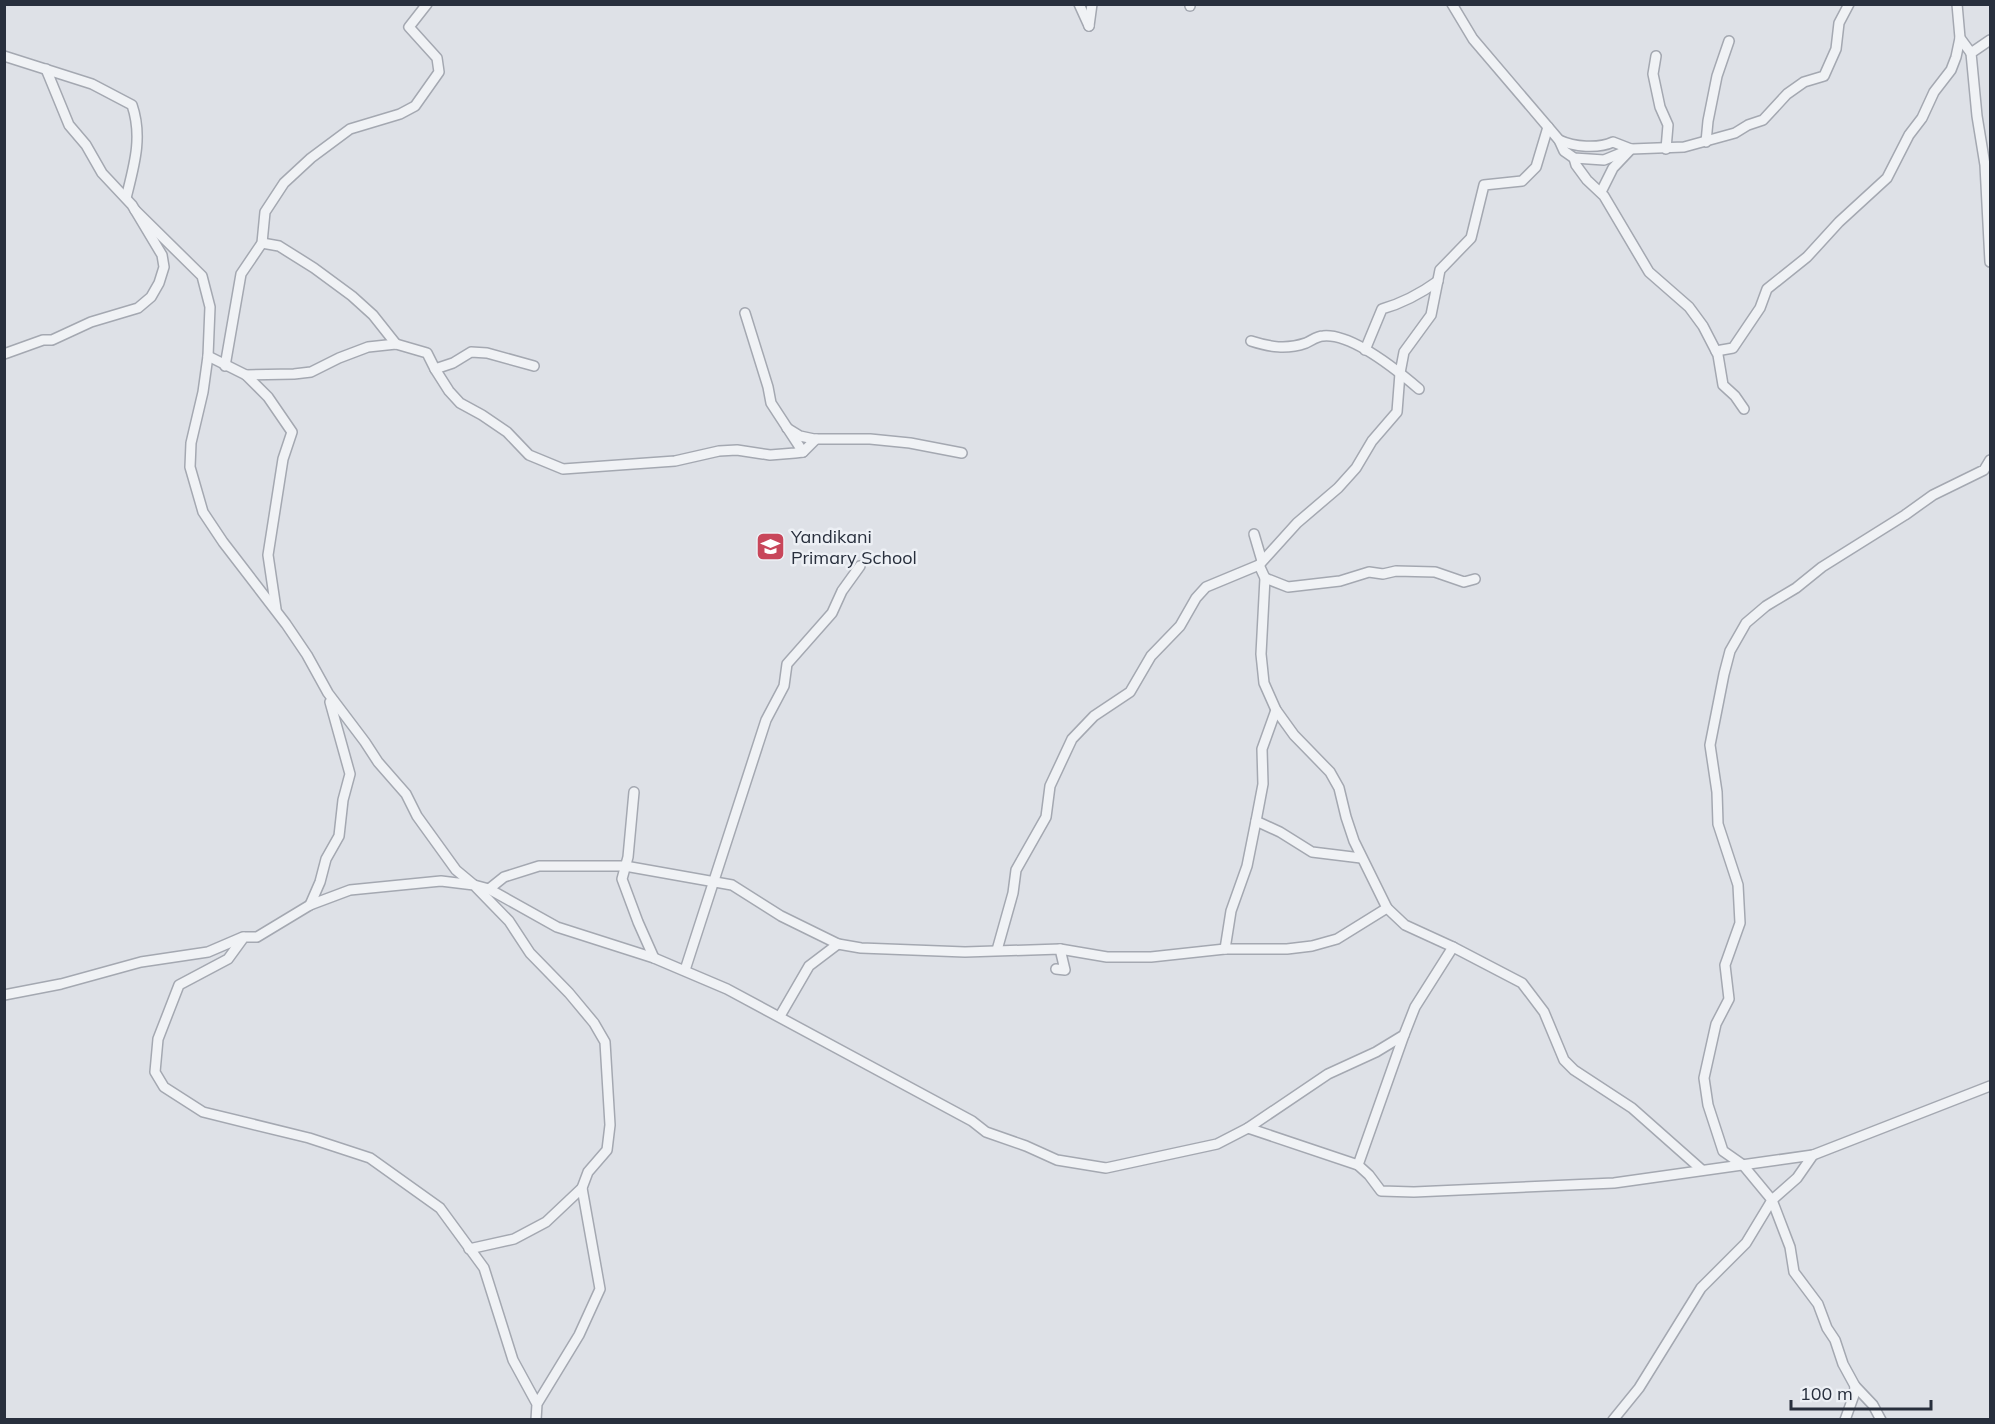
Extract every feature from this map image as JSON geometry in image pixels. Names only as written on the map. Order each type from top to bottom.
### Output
[{"type":"street","points":[[225,366],[241,274],[262,243],[265,212],[284,183],[311,158],[350,129],[400,114],[415,106],[439,72],[437,58],[409,27],[421,9],[428,4]]},
{"type":"street","points":[[1079,4],[1089,26],[1092,4]]},
{"type":"street","points":[[1452,4],[1473,39],[1559,140],[1564,151],[1574,158],[1604,160],[1631,149]]},
{"type":"street","points":[[1559,140],[1569,145],[1606,145],[1613,142],[1631,149],[1666,149],[1706,142],[1735,133],[1763,120],[1787,94],[1804,82],[1824,76],[1836,49],[1839,23],[1849,4]]},
{"type":"street","points":[[1716,351],[1733,348],[1760,308],[1767,288],[1807,257],[1839,222],[1887,178],[1909,135],[1922,118],[1934,92],[1951,70],[1960,38],[1957,4]]},
{"type":"street","points":[[1960,38],[1971,52],[1977,117],[1985,165],[1990,262]]},
{"type":"street","points":[[1971,52],[1990,40]]},
{"type":"street","points":[[1706,142],[1717,76],[1730,41]]},
{"type":"street","points":[[4,56],[92,84],[132,105],[137,120],[137,155],[126,198]]},
{"type":"street","points":[[1656,56],[1653,74],[1660,107],[1668,125],[1666,149]]},
{"type":"street","points":[[4,354],[43,340],[52,340],[91,322],[138,308],[151,297],[164,267],[162,255],[135,210],[102,173],[86,146],[69,125],[46,69]]},
{"type":"street","points":[[997,951],[1013,893],[1016,870],[1046,817],[1050,786],[1072,739],[1094,716],[1130,692],[1151,656],[1180,626],[1196,598],[1206,586],[1261,563],[1297,523],[1338,488],[1356,468],[1372,441],[1397,412],[1404,352],[1431,315],[1440,270],[1471,238],[1484,185],[1522,182],[1536,167],[1548,127]]},
{"type":"street","points":[[1600,192],[1613,168],[1631,149]]},
{"type":"street","points":[[1574,158],[1576,165],[1600,192],[1633,242],[1649,272],[1689,307],[1703,326],[1716,351],[1723,385],[1744,409]]},
{"type":"street","points":[[135,210],[202,276],[210,307],[208,356],[203,392],[191,443],[190,466],[203,512],[286,624],[307,655],[328,693],[378,762],[406,794],[417,816],[456,870],[509,921],[530,952],[594,1023],[604,1042],[610,1125],[607,1150],[588,1172],[582,1188],[546,1222],[514,1239],[469,1249]]},
{"type":"street","points":[[262,243],[279,246],[314,268],[373,315],[396,344]]},
{"type":"street","points":[[1365,350],[1382,309],[1420,294],[1438,281]]},
{"type":"street","points":[[745,313],[771,403],[803,452]]},
{"type":"street","points":[[1251,341],[1268,347],[1283,348],[1305,343],[1322,335],[1342,339],[1380,357],[1419,389]]},
{"type":"street","points":[[246,375],[311,372],[368,347],[396,344],[427,353],[449,391],[460,404],[482,415],[507,432],[529,455],[563,469],[675,461],[719,451],[737,450],[771,455],[803,452],[816,439]]},
{"type":"street","points":[[435,369],[453,363],[471,352],[487,353],[534,366]]},
{"type":"street","points":[[208,356],[246,375],[268,397],[292,432],[283,459],[268,555],[277,614]]},
{"type":"street","points":[[787,428],[800,436],[816,439],[890,441],[962,453]]},
{"type":"street","points":[[1881,1419],[1873,1405],[1855,1386],[1843,1364],[1835,1340],[1827,1328],[1818,1304],[1794,1272],[1790,1247],[1772,1200],[1743,1165],[1723,1151],[1708,1105],[1704,1078],[1716,1024],[1729,999],[1725,966],[1740,923],[1738,885],[1718,824],[1717,792],[1710,745],[1730,651],[1746,623],[1766,606],[1796,588],[1822,567],[1933,495],[1984,470],[1990,460]]},
{"type":"street","points":[[1254,534],[1265,578],[1261,654],[1264,683],[1276,710],[1294,735],[1330,772],[1339,788],[1346,817],[1361,858],[1387,908],[1406,925],[1522,983],[1544,1012],[1564,1060],[1574,1070],[1632,1108],[1702,1170]]},
{"type":"street","points":[[685,970],[766,720],[784,686],[787,664],[832,613],[842,591],[860,566]]},
{"type":"street","points":[[1265,578],[1288,587],[1340,581],[1369,572],[1383,574],[1396,571],[1435,572],[1464,582],[1475,579]]},
{"type":"street","points":[[310,905],[320,882],[326,859],[339,836],[350,774],[328,693]]},
{"type":"street","points":[[1225,949],[1231,910],[1247,866],[1263,784],[1262,749],[1276,710]]},
{"type":"street","points":[[634,792],[626,867],[622,879],[654,958]]},
{"type":"street","points":[[1256,821],[1280,832],[1312,852],[1361,858]]},
{"type":"street","points":[[489,889],[504,877],[539,866],[626,867],[732,885],[781,916],[838,944],[861,948],[965,952],[1060,949],[1107,957],[1151,957],[1225,949],[1287,949],[1312,946],[1337,939],[1387,908]]},
{"type":"street","points":[[6,996],[141,962],[208,952],[244,937],[257,937],[310,905],[350,890],[441,880],[474,885],[489,889],[557,927],[685,970],[840,1048],[864,1064],[972,1121],[986,1132],[1057,1160],[1106,1168],[1216,1144],[1248,1128],[1328,1074],[1376,1052],[1404,1035]]},
{"type":"street","points":[[244,937],[228,958],[179,986],[158,1039],[155,1072],[164,1087],[203,1112],[309,1138],[370,1158],[440,1208],[484,1268],[513,1360],[537,1404]]},
{"type":"street","points":[[780,1016],[809,966],[838,944]]},
{"type":"street","points":[[1358,1165],[1415,1007],[1453,947]]},
{"type":"street","points":[[1056,969],[1065,970],[1060,949]]},
{"type":"street","points":[[1248,1128],[1358,1165],[1381,1191],[1414,1192],[1614,1183],[1813,1155],[1990,1086]]},
{"type":"street","points":[[1613,1419],[1639,1388],[1701,1288],[1746,1244],[1772,1200],[1797,1178],[1813,1155]]},
{"type":"street","points":[[536,1419],[537,1404],[579,1335],[600,1289],[582,1188]]},
{"type":"street","points":[[1845,1419],[1855,1386]]},
{"type":"place","name":"Yandikani Primary School","points":[[770,546]]}]
